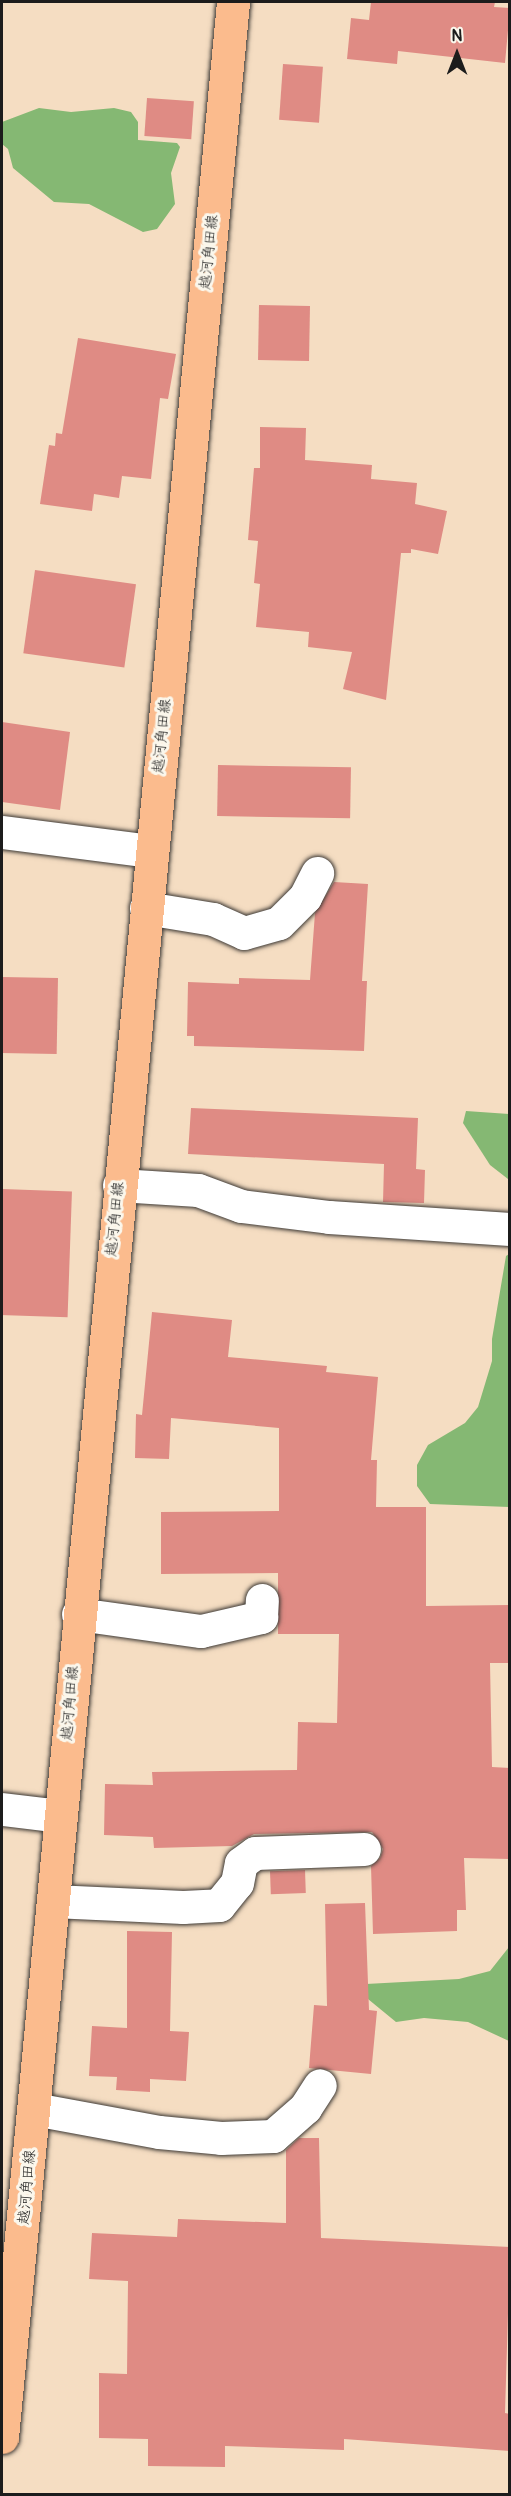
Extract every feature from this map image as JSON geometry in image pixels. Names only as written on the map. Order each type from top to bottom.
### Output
[{"type":"main road","name":"越河角田線","points":[[2,2437],[7,2357],[34,2109],[78,1614],[233,2]]},
{"type":"street","points":[[2,832],[151,851]]},
{"type":"street","points":[[146,908],[213,919],[244,933],[279,923],[305,897],[317,873]]},
{"type":"street","points":[[119,1185],[198,1190],[241,1206],[329,1217],[510,1229]]},
{"type":"street","points":[[78,1614],[201,1631],[261,1617],[262,1600]]},
{"type":"street","points":[[2,1809],[60,1816]]},
{"type":"street","points":[[53,1901],[183,1907],[219,1905],[237,1883],[240,1863],[255,1852],[364,1849]]},
{"type":"street","points":[[34,2109],[159,2132],[221,2138],[273,2136],[305,2108],[320,2085]]},
{"type":"green space","points":[[39,108],[71,112],[114,108],[131,112],[138,122],[138,140],[177,143],[180,147],[171,173],[175,204],[157,229],[143,232],[89,204],[54,202],[13,168],[8,149],[2,144],[2,122]]},
{"type":"green space","points":[[466,1111],[509,1114],[508,1179],[490,1165],[463,1123]]},
{"type":"green space","points":[[509,1254],[509,1507],[430,1504],[417,1486],[417,1465],[428,1445],[465,1423],[478,1407],[492,1361],[492,1339],[506,1256]]},
{"type":"green space","points":[[509,1947],[509,2041],[468,2022],[424,2018],[396,2022],[368,1999],[366,1984],[459,1979],[490,1971]]},
{"type":"building","points":[[371,2],[495,2],[494,7],[510,8],[505,63],[398,51],[397,64],[347,59],[351,18],[369,20]]},
{"type":"building","points":[[283,64],[323,67],[319,123],[279,120]]},
{"type":"building","points":[[147,98],[194,101],[191,139],[144,136]]},
{"type":"building","points":[[259,305],[310,306],[309,361],[258,360]]},
{"type":"building","points":[[78,338],[176,354],[168,399],[160,398],[151,479],[122,476],[119,498],[94,494],[92,511],[40,504],[49,445],[55,446],[56,433],[62,434]]},
{"type":"building","points":[[260,427],[306,428],[305,460],[372,465],[371,479],[417,483],[415,504],[447,511],[438,554],[411,549],[411,553],[401,553],[386,700],[343,689],[352,652],[308,647],[309,632],[256,627],[260,584],[254,583],[258,541],[248,540],[254,468],[260,468]]},
{"type":"building","points":[[35,570],[136,584],[124,667],[23,653]]},
{"type":"building","points":[[2,722],[70,732],[60,810],[2,802]]},
{"type":"building","points":[[218,765],[351,767],[350,818],[217,816]]},
{"type":"building","points":[[334,882],[368,884],[362,981],[367,981],[364,1051],[194,1046],[194,1036],[187,1036],[188,982],[239,984],[239,978],[310,980],[315,913]]},
{"type":"building","points":[[2,977],[58,978],[57,1054],[2,1053]]},
{"type":"building","points":[[191,1108],[418,1118],[416,1169],[425,1170],[424,1203],[383,1202],[384,1164],[188,1154]]},
{"type":"building","points":[[2,1189],[72,1191],[68,1317],[2,1315]]},
{"type":"building","points":[[152,1312],[232,1320],[228,1357],[327,1366],[326,1372],[378,1377],[371,1460],[377,1460],[376,1507],[426,1507],[426,1606],[510,1605],[510,1663],[490,1663],[492,1767],[510,1768],[510,1859],[464,1858],[466,1910],[457,1910],[457,1931],[373,1934],[371,1866],[380,1858],[383,1849],[372,1832],[254,1834],[232,1846],[154,1848],[153,1837],[104,1835],[105,1784],[153,1785],[152,1772],[297,1770],[298,1722],[337,1723],[339,1634],[278,1634],[278,1573],[161,1574],[161,1512],[279,1511],[279,1428],[171,1418],[169,1459],[135,1458],[136,1414],[142,1415]]},
{"type":"building","points":[[305,1870],[306,1893],[271,1894],[270,1871]]},
{"type":"building","points":[[365,1903],[369,2010],[377,2011],[371,2074],[309,2068],[314,2005],[327,2006],[325,1904]]},
{"type":"building","points":[[127,1931],[172,1932],[170,2031],[189,2032],[186,2081],[150,2079],[150,2092],[116,2090],[117,2077],[89,2076],[92,2026],[127,2028]]},
{"type":"building","points":[[299,2138],[319,2138],[321,2238],[510,2247],[505,2413],[510,2414],[510,2451],[344,2439],[344,2450],[225,2446],[225,2467],[148,2466],[148,2439],[99,2438],[99,2373],[127,2374],[128,2281],[89,2279],[92,2233],[177,2237],[178,2219],[286,2223],[286,2150]]}]
